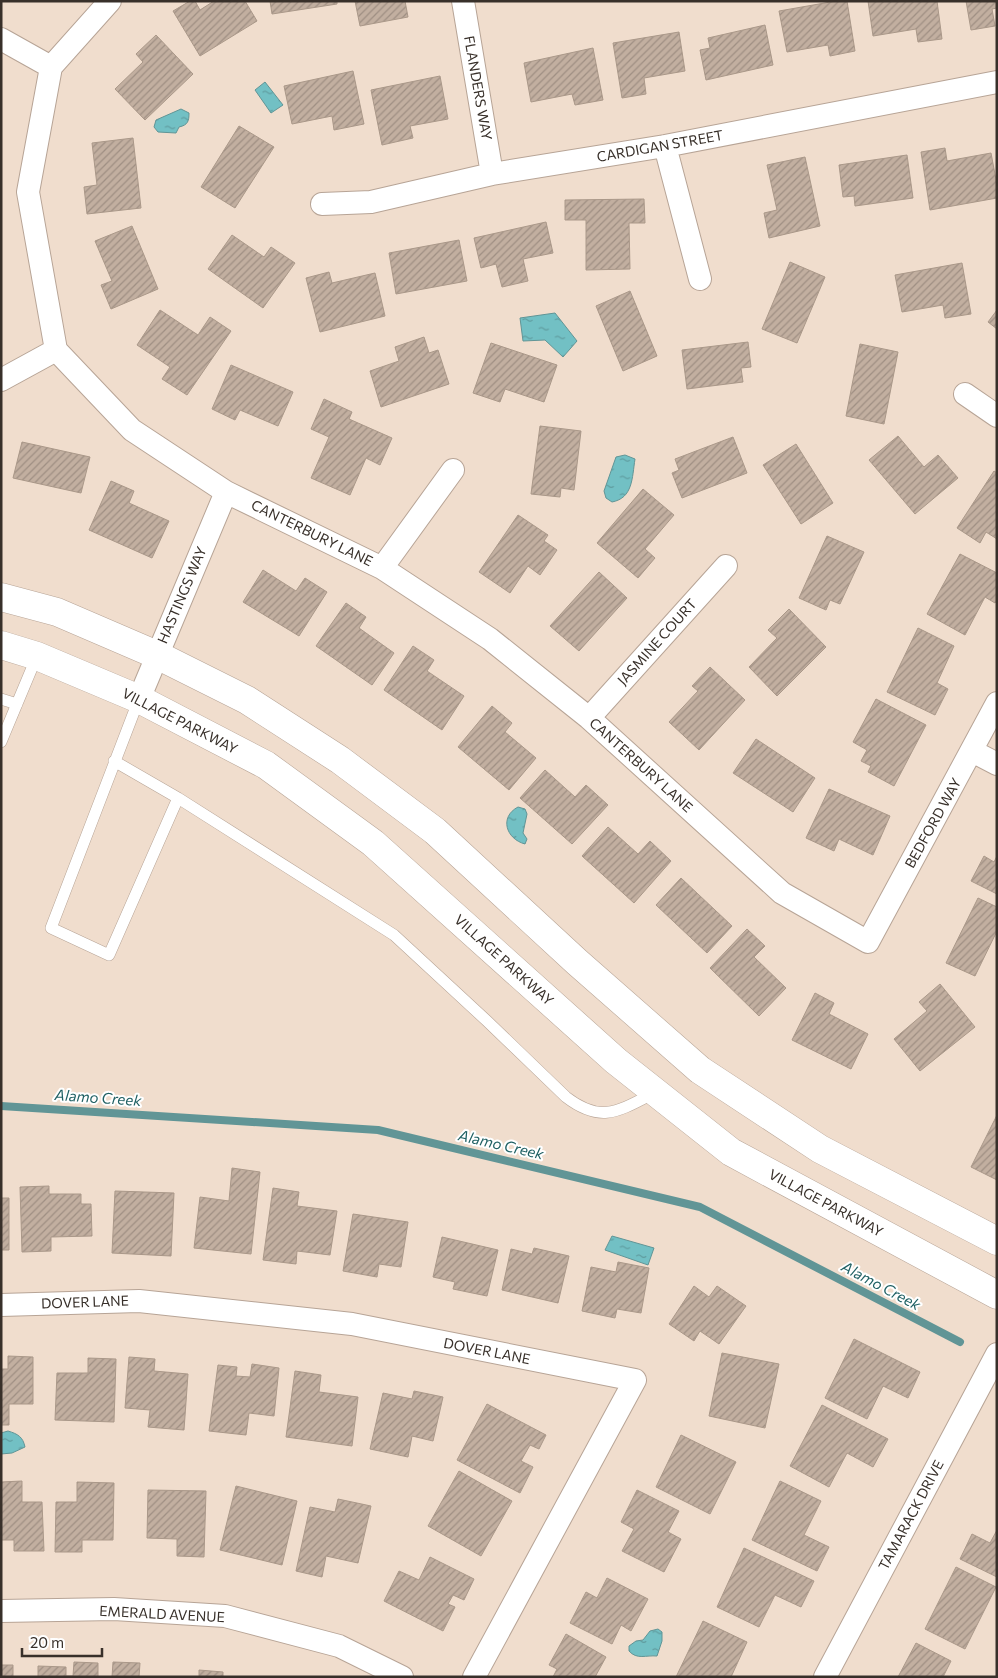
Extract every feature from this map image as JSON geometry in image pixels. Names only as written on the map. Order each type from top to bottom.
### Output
[{"type":"street","points":[[1,380],[56,350],[28,192],[51,67],[110,1]]},
{"type":"street","name":"FLANDERS WAY","points":[[463,1],[492,174]]},
{"type":"street","points":[[1,39],[51,67]]},
{"type":"street","name":"CARDIGAN STREET","points":[[322,204],[371,202],[492,174],[665,146],[997,82]]},
{"type":"street","points":[[665,146],[700,279]]},
{"type":"street","name":"CANTERBURY LANE","points":[[56,350],[132,430],[226,492],[382,568],[490,639],[589,718],[782,893],[868,942]]},
{"type":"street","points":[[965,394],[997,416]]},
{"type":"street","points":[[382,568],[453,470]]},
{"type":"street","name":"HASTINGS WAY","points":[[139,699],[226,492]]},
{"type":"street","name":"JASMINE COURT","points":[[589,718],[726,566]]},
{"type":"street","points":[[1,597],[57,612],[157,655],[247,700],[340,760],[435,831],[577,962],[700,1070],[820,1149],[997,1241]]},
{"type":"street","name":"VILLAGE PARKWAY","points":[[1,645],[37,656],[139,699],[266,765],[373,844],[616,1061],[731,1152],[997,1295]]},
{"type":"street","name":"BEDFORD WAY","points":[[868,942],[997,703]]},
{"type":"street","points":[[972,751],[997,764]]},
{"type":"street","name":"DOVER LANE","points":[[1,1305],[139,1301],[352,1324],[635,1380],[474,1677]]},
{"type":"street","name":"TAMARACK DRIVE","points":[[825,1677],[997,1354]]},
{"type":"street","name":"EMERALD AVENUE","points":[[1,1611],[114,1609],[225,1616],[338,1646],[402,1677]]},
{"type":"lane","points":[[1,742],[37,656]]},
{"type":"lane","points":[[1,699],[17,704]]},
{"type":"lane","points":[[139,699],[51,928],[109,955],[178,798]]},
{"type":"lane","points":[[114,761],[178,798],[394,935],[578,1107],[593,1112],[609,1113],[624,1108],[656,1092]]},
{"type":"water","points":[[265,82],[283,105],[271,113],[255,90]]},
{"type":"water","points":[[181,109],[189,113],[186,124],[179,127],[176,133],[158,132],[154,127],[156,120]]},
{"type":"water","points":[[555,313],[577,341],[563,357],[545,340],[523,341],[520,318]]},
{"type":"water","points":[[625,455],[635,459],[632,480],[628,492],[619,500],[612,502],[606,498],[604,491],[616,457]]},
{"type":"water","points":[[518,807],[525,809],[527,814],[523,833],[527,839],[525,844],[513,838],[507,827],[508,816]]},
{"type":"water","points":[[612,1236],[654,1248],[648,1265],[605,1250]]},
{"type":"water","points":[[8,1431],[20,1436],[25,1447],[12,1453],[1,1454],[1,1433]]},
{"type":"water","points":[[658,1629],[662,1632],[662,1641],[657,1656],[638,1656],[629,1651],[629,1646],[636,1641],[643,1640],[650,1631]]},
{"type":"building","points":[[190,1],[195,1],[200,10],[214,1],[245,1],[257,21],[200,56],[173,11]]},
{"type":"building","points":[[270,1],[337,1],[337,4],[272,14]]},
{"type":"building","points":[[355,1],[405,1],[408,17],[360,26]]},
{"type":"building","points":[[836,1],[847,1],[855,51],[830,56],[828,45],[787,52],[779,11]]},
{"type":"building","points":[[868,1],[937,1],[942,39],[918,42],[916,29],[873,36]]},
{"type":"building","points":[[966,1],[997,1],[997,8],[992,9],[995,26],[971,30]]},
{"type":"building","points":[[765,25],[773,65],[706,80],[700,50],[710,48],[708,38]]},
{"type":"building","points":[[679,32],[685,71],[644,78],[646,94],[622,98],[613,43]]},
{"type":"building","points":[[156,35],[193,74],[145,120],[115,89],[143,62],[136,54]]},
{"type":"building","points":[[593,48],[603,100],[575,105],[572,94],[531,102],[524,63]]},
{"type":"building","points":[[353,71],[364,124],[334,130],[332,116],[292,124],[284,86]]},
{"type":"building","points":[[440,76],[448,119],[410,126],[413,138],[382,145],[371,90]]},
{"type":"building","points":[[239,126],[274,147],[235,208],[201,187]]},
{"type":"building","points":[[133,138],[141,208],[87,214],[84,187],[97,185],[92,143]]},
{"type":"building","points":[[945,148],[947,161],[991,153],[997,185],[997,198],[930,210],[921,152]]},
{"type":"building","points":[[907,155],[913,198],[855,206],[854,196],[843,197],[839,165]]},
{"type":"building","points":[[805,157],[820,226],[769,238],[764,213],[777,210],[767,165]]},
{"type":"building","points":[[644,199],[645,223],[629,223],[630,269],[586,270],[586,220],[565,220],[565,200]]},
{"type":"building","points":[[546,222],[553,253],[523,259],[528,281],[502,287],[496,264],[481,268],[474,238]]},
{"type":"building","points":[[132,226],[158,289],[111,309],[101,285],[112,281],[95,241]]},
{"type":"building","points":[[232,235],[264,257],[271,247],[295,263],[263,308],[208,269]]},
{"type":"building","points":[[459,240],[467,281],[396,294],[389,253]]},
{"type":"building","points":[[790,262],[825,277],[797,343],[762,329]]},
{"type":"building","points":[[962,263],[971,314],[945,318],[943,305],[902,312],[895,275]]},
{"type":"building","points":[[329,272],[332,283],[375,273],[385,316],[320,332],[306,278]]},
{"type":"building","points":[[630,291],[657,356],[623,371],[596,306]]},
{"type":"building","points":[[160,310],[198,335],[210,317],[231,331],[187,395],[162,379],[170,367],[137,345]]},
{"type":"building","points":[[997,310],[997,329],[988,322]]},
{"type":"building","points":[[424,337],[429,353],[438,350],[449,384],[381,407],[370,371],[399,361],[395,347]]},
{"type":"building","points":[[748,342],[751,367],[741,368],[743,382],[687,389],[682,350]]},
{"type":"building","points":[[491,343],[557,365],[544,402],[505,389],[500,402],[473,393]]},
{"type":"building","points":[[860,344],[898,352],[884,424],[846,416]]},
{"type":"building","points":[[231,365],[293,392],[278,426],[240,410],[235,420],[212,409]]},
{"type":"building","points":[[324,399],[352,412],[349,419],[392,438],[380,465],[366,458],[350,495],[311,478],[329,437],[311,429]]},
{"type":"building","points":[[540,426],[581,431],[574,490],[561,488],[560,497],[531,494]]},
{"type":"building","points":[[898,436],[924,467],[938,455],[958,478],[915,514],[869,460]]},
{"type":"building","points":[[733,437],[747,473],[682,498],[672,473],[679,470],[675,459]]},
{"type":"building","points":[[22,442],[90,457],[81,493],[13,478]]},
{"type":"building","points":[[796,444],[833,503],[801,524],[763,465]]},
{"type":"building","points":[[994,471],[997,473],[997,539],[986,532],[980,543],[957,528]]},
{"type":"building","points":[[111,481],[134,491],[129,503],[169,521],[152,558],[89,530]]},
{"type":"building","points":[[643,489],[674,515],[645,549],[655,558],[638,578],[597,543]]},
{"type":"building","points":[[518,515],[548,535],[544,541],[557,550],[540,575],[528,566],[510,593],[479,572]]},
{"type":"building","points":[[827,536],[864,552],[840,604],[830,600],[826,610],[799,598]]},
{"type":"building","points":[[960,554],[997,573],[997,600],[995,603],[985,597],[965,635],[927,614]]},
{"type":"building","points":[[263,570],[296,591],[305,578],[327,592],[299,636],[243,602]]},
{"type":"building","points":[[599,572],[627,598],[579,651],[550,626]]},
{"type":"building","points":[[346,603],[366,617],[359,628],[394,653],[372,685],[316,646]]},
{"type":"building","points":[[789,609],[826,647],[777,696],[749,667],[777,638],[768,630]]},
{"type":"building","points":[[918,628],[954,646],[937,683],[948,689],[935,715],[887,692]]},
{"type":"building","points":[[413,646],[434,660],[427,671],[464,696],[442,730],[384,690]]},
{"type":"building","points":[[710,667],[745,700],[699,750],[669,722],[698,691],[692,686]]},
{"type":"building","points":[[876,699],[926,725],[894,786],[868,772],[871,766],[861,761],[867,750],[853,742]]},
{"type":"building","points":[[492,706],[512,723],[505,732],[536,758],[509,790],[458,747]]},
{"type":"building","points":[[756,739],[815,778],[793,812],[733,773]]},
{"type":"building","points":[[545,770],[575,797],[586,785],[608,805],[572,844],[520,798]]},
{"type":"building","points":[[829,789],[890,816],[873,855],[839,839],[834,851],[806,838]]},
{"type":"building","points":[[608,827],[638,854],[650,841],[671,861],[634,903],[582,856]]},
{"type":"building","points":[[984,856],[994,862],[997,856],[997,894],[971,881]]},
{"type":"building","points":[[681,878],[732,926],[707,953],[656,905]]},
{"type":"building","points":[[978,898],[997,907],[997,931],[975,976],[946,963]]},
{"type":"building","points":[[747,929],[765,946],[754,957],[786,988],[759,1016],[710,968]]},
{"type":"building","points":[[940,984],[975,1027],[920,1071],[894,1039],[927,1011],[919,1002]]},
{"type":"building","points":[[815,993],[834,1003],[829,1014],[868,1034],[851,1069],[792,1040]]},
{"type":"building","points":[[997,1115],[997,1180],[971,1167]]},
{"type":"building","points":[[232,1168],[260,1172],[251,1254],[194,1248],[200,1197],[229,1201]]},
{"type":"building","points":[[49,1186],[49,1194],[81,1194],[81,1204],[91,1204],[92,1236],[51,1237],[51,1251],[22,1252],[20,1187]]},
{"type":"building","points":[[273,1188],[299,1192],[297,1206],[337,1211],[330,1255],[297,1251],[296,1264],[263,1260]]},
{"type":"building","points":[[115,1191],[174,1193],[171,1256],[112,1253]]},
{"type":"building","points":[[1,1198],[9,1198],[9,1250],[1,1250]]},
{"type":"building","points":[[353,1214],[408,1222],[401,1267],[379,1264],[377,1277],[343,1271]]},
{"type":"building","points":[[442,1237],[498,1250],[487,1296],[453,1289],[455,1282],[433,1277]]},
{"type":"building","points":[[534,1248],[569,1256],[558,1303],[502,1290],[511,1249],[532,1254]]},
{"type":"building","points":[[618,1262],[649,1268],[641,1313],[617,1309],[615,1318],[582,1311],[591,1267],[616,1272]]},
{"type":"building","points":[[694,1286],[709,1297],[717,1286],[746,1306],[719,1344],[700,1331],[694,1341],[669,1324]]},
{"type":"building","points":[[854,1339],[920,1372],[908,1398],[883,1386],[867,1419],[825,1398]]},
{"type":"building","points":[[722,1353],[779,1364],[765,1428],[709,1416]]},
{"type":"building","points":[[8,1356],[33,1357],[33,1404],[9,1404],[9,1425],[1,1425],[1,1369],[8,1369]]},
{"type":"building","points":[[129,1357],[155,1359],[154,1371],[188,1374],[184,1430],[148,1427],[150,1410],[125,1408]]},
{"type":"building","points":[[88,1358],[116,1359],[114,1422],[55,1420],[57,1373],[88,1373]]},
{"type":"building","points":[[252,1364],[279,1368],[274,1416],[249,1413],[246,1435],[209,1431],[218,1365],[237,1367],[236,1376],[250,1377]]},
{"type":"building","points":[[295,1371],[321,1375],[319,1392],[358,1397],[352,1446],[286,1437]]},
{"type":"building","points":[[414,1391],[443,1397],[433,1441],[412,1436],[408,1457],[370,1449],[383,1393],[412,1399]]},
{"type":"building","points":[[487,1404],[546,1435],[539,1449],[530,1445],[521,1461],[533,1467],[520,1493],[457,1460]]},
{"type":"building","points":[[822,1405],[888,1439],[873,1467],[847,1453],[829,1487],[790,1466]]},
{"type":"building","points":[[681,1435],[736,1462],[710,1514],[656,1487]]},
{"type":"building","points":[[459,1471],[512,1501],[481,1556],[428,1526]]},
{"type":"building","points":[[22,1481],[22,1502],[42,1502],[44,1551],[14,1551],[14,1540],[1,1540],[1,1482]]},
{"type":"building","points":[[780,1481],[821,1501],[804,1535],[829,1547],[817,1571],[752,1540]]},
{"type":"building","points":[[77,1482],[114,1483],[113,1540],[82,1540],[82,1552],[55,1552],[56,1502],[77,1502]]},
{"type":"building","points":[[236,1486],[297,1501],[282,1565],[220,1550]]},
{"type":"building","points":[[148,1490],[206,1491],[204,1557],[177,1556],[177,1539],[147,1538]]},
{"type":"building","points":[[637,1490],[679,1511],[668,1532],[681,1539],[664,1572],[622,1551],[634,1529],[621,1522]]},
{"type":"building","points":[[338,1499],[371,1506],[358,1563],[326,1556],[322,1577],[296,1571],[310,1507],[335,1512]]},
{"type":"building","points":[[997,1530],[997,1577],[960,1559],[972,1534],[990,1543]]},
{"type":"building","points":[[744,1548],[814,1581],[801,1607],[775,1595],[759,1627],[717,1607]]},
{"type":"building","points":[[430,1557],[474,1579],[464,1600],[453,1595],[448,1604],[455,1607],[443,1631],[384,1601],[399,1571],[419,1580]]},
{"type":"building","points":[[956,1567],[996,1587],[965,1649],[925,1629]]},
{"type":"building","points":[[607,1578],[648,1599],[631,1631],[621,1625],[612,1644],[570,1623],[586,1592],[597,1598]]},
{"type":"building","points":[[703,1621],[747,1642],[731,1677],[676,1677]]},
{"type":"building","points":[[566,1634],[606,1657],[595,1677],[553,1677],[557,1669],[549,1665]]},
{"type":"building","points":[[916,1643],[951,1661],[943,1677],[898,1677]]},
{"type":"building","points":[[74,1662],[98,1663],[98,1677],[38,1677],[38,1666],[66,1667],[66,1676],[73,1676]]},
{"type":"building","points":[[113,1662],[140,1663],[139,1677],[112,1677]]},
{"type":"building","points":[[1,1665],[13,1665],[13,1677],[1,1677]]},
{"type":"building","points":[[199,1670],[223,1672],[223,1677],[199,1677]]},
{"type":"waterway","name":"Alamo Creek","points":[[1,1106],[378,1130],[700,1207],[960,1342]]}]
